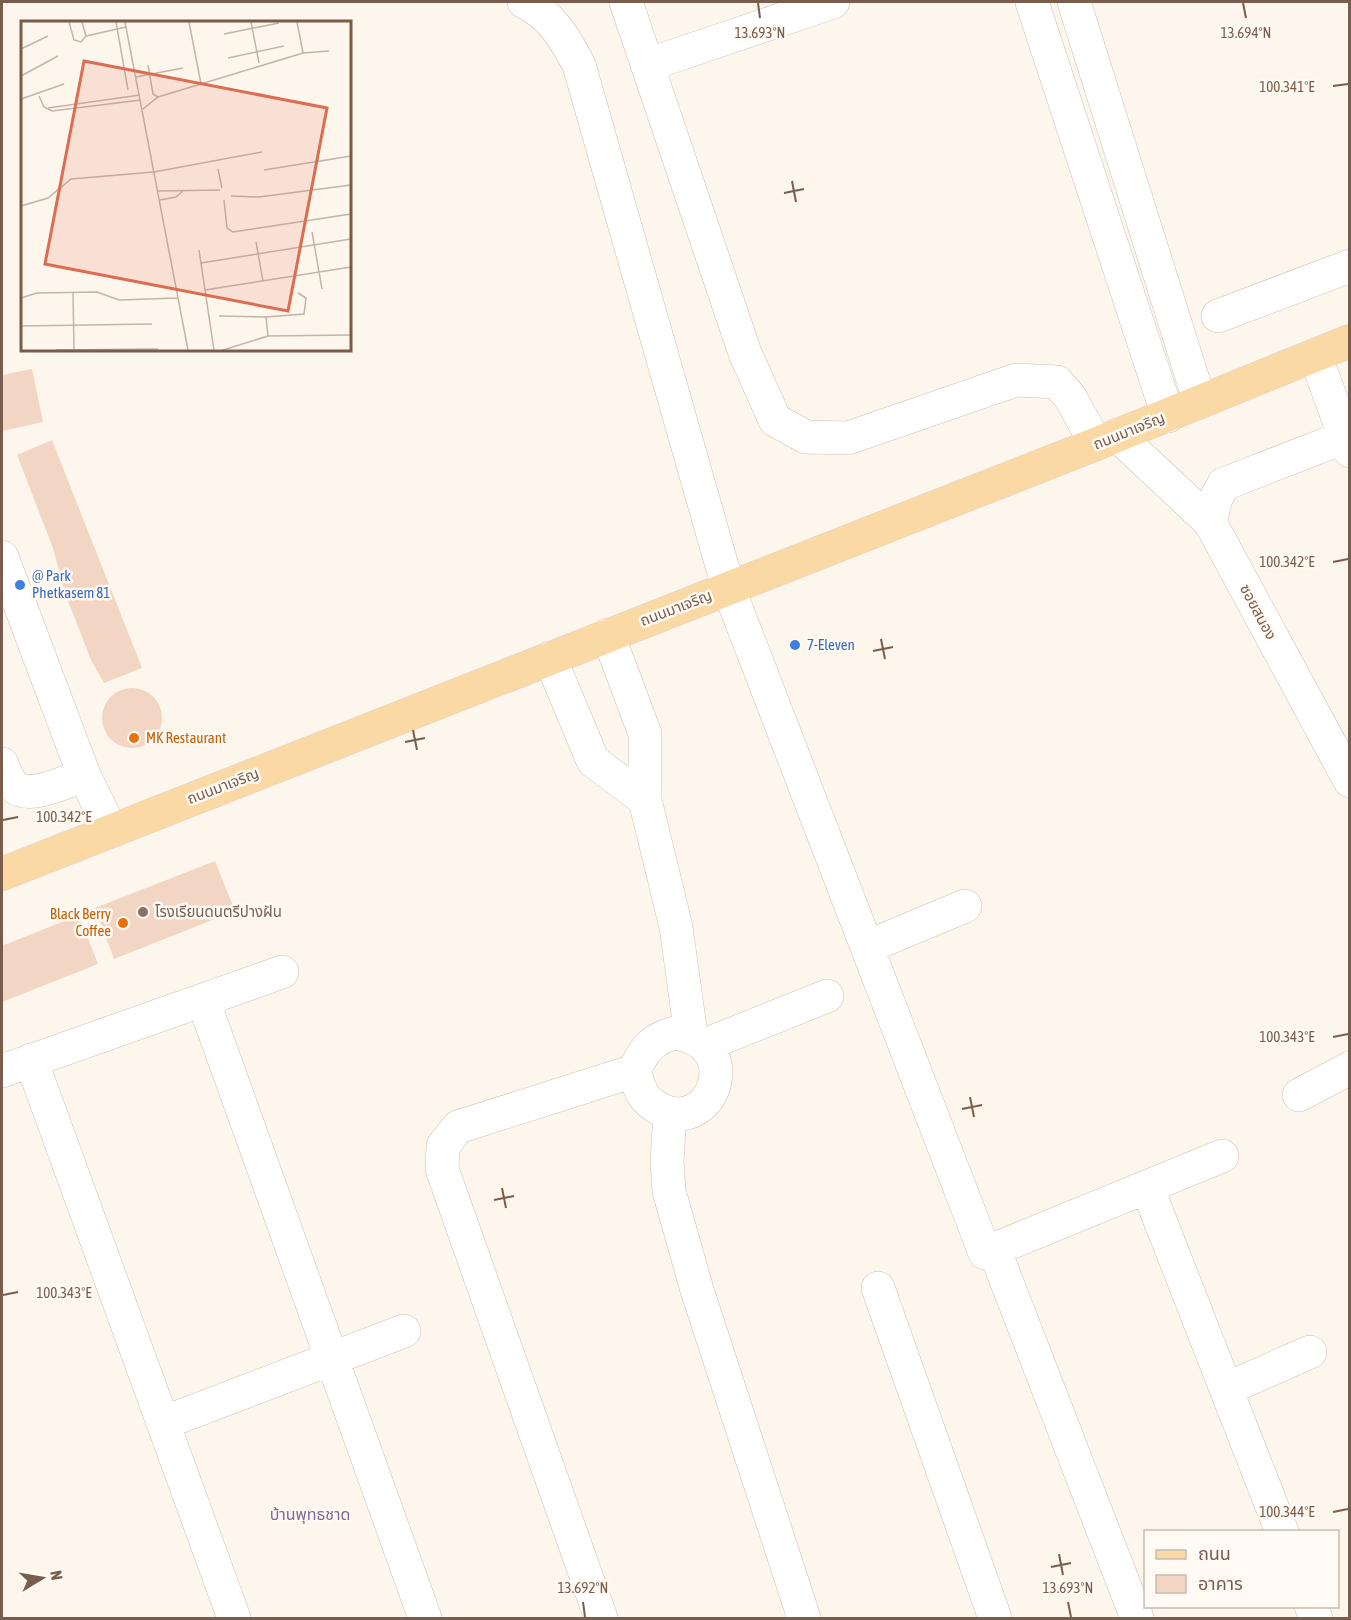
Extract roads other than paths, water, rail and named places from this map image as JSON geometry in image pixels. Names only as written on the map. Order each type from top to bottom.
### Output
[{"type":"main road","name":"ถนนมาเจริญ","points":[[2,874],[608,634],[1168,416],[1350,340]]},
{"type":"street","points":[[524,2],[533,5],[563,34],[579,65],[728,587],[867,947],[1137,1618]]},
{"type":"street","points":[[626,2],[647,65],[833,2]]},
{"type":"street","points":[[1032,2],[1168,416]]},
{"type":"street","points":[[1074,2],[1200,402]]},
{"type":"street","name":"ซอยสนอง","points":[[647,65],[745,353],[776,420],[806,437],[848,438],[1016,380],[1057,382],[1107,440],[1210,522],[1349,779]]},
{"type":"street","points":[[1218,316],[1350,266]]},
{"type":"street","points":[[1210,522],[1216,498],[1224,484],[1348,441],[1315,355]]},
{"type":"street","points":[[2,557],[84,775],[111,830]]},
{"type":"street","points":[[608,634],[645,734],[645,800],[676,927],[698,1040],[714,1059],[717,1076],[712,1092],[702,1105],[687,1112],[670,1113],[654,1107],[643,1095],[634,1071]]},
{"type":"street","points":[[550,658],[593,760],[645,800]]},
{"type":"street","points":[[2,764],[10,782],[17,790],[27,792],[54,786],[84,775]]},
{"type":"street","points":[[867,947],[965,906]]},
{"type":"street","points":[[234,1618],[163,1423],[16,1065],[282,972]]},
{"type":"street","points":[[601,1618],[442,1168],[443,1146],[458,1127],[634,1071],[646,1047],[659,1037],[675,1033],[698,1040],[827,996]]},
{"type":"street","points":[[203,1000],[425,1618]]},
{"type":"street","points":[[1299,1095],[1350,1068]]},
{"type":"street","points":[[670,1113],[667,1161],[669,1191],[700,1302],[804,1618]]},
{"type":"street","points":[[989,1251],[1222,1156]]},
{"type":"street","points":[[1147,1187],[1281,1530]]},
{"type":"street","points":[[878,1288],[995,1618]]},
{"type":"street","points":[[163,1423],[404,1331]]},
{"type":"street","points":[[1226,1389],[1310,1352]]},
{"type":"place","name":"@ Park Phetkasem 81","points":[[20,585]]},
{"type":"place","name":"7-Eleven","points":[[795,645]]},
{"type":"place","name":"MK Restaurant","points":[[134,738]]},
{"type":"place","name":"โรงเรียนดนตรีปางฝัน","points":[[143,912]]},
{"type":"place","name":"Black Berry Coffee","points":[[123,923]]},
{"type":"district","name":"บ้านพุทธชาด","points":[[310,1514]]}]
